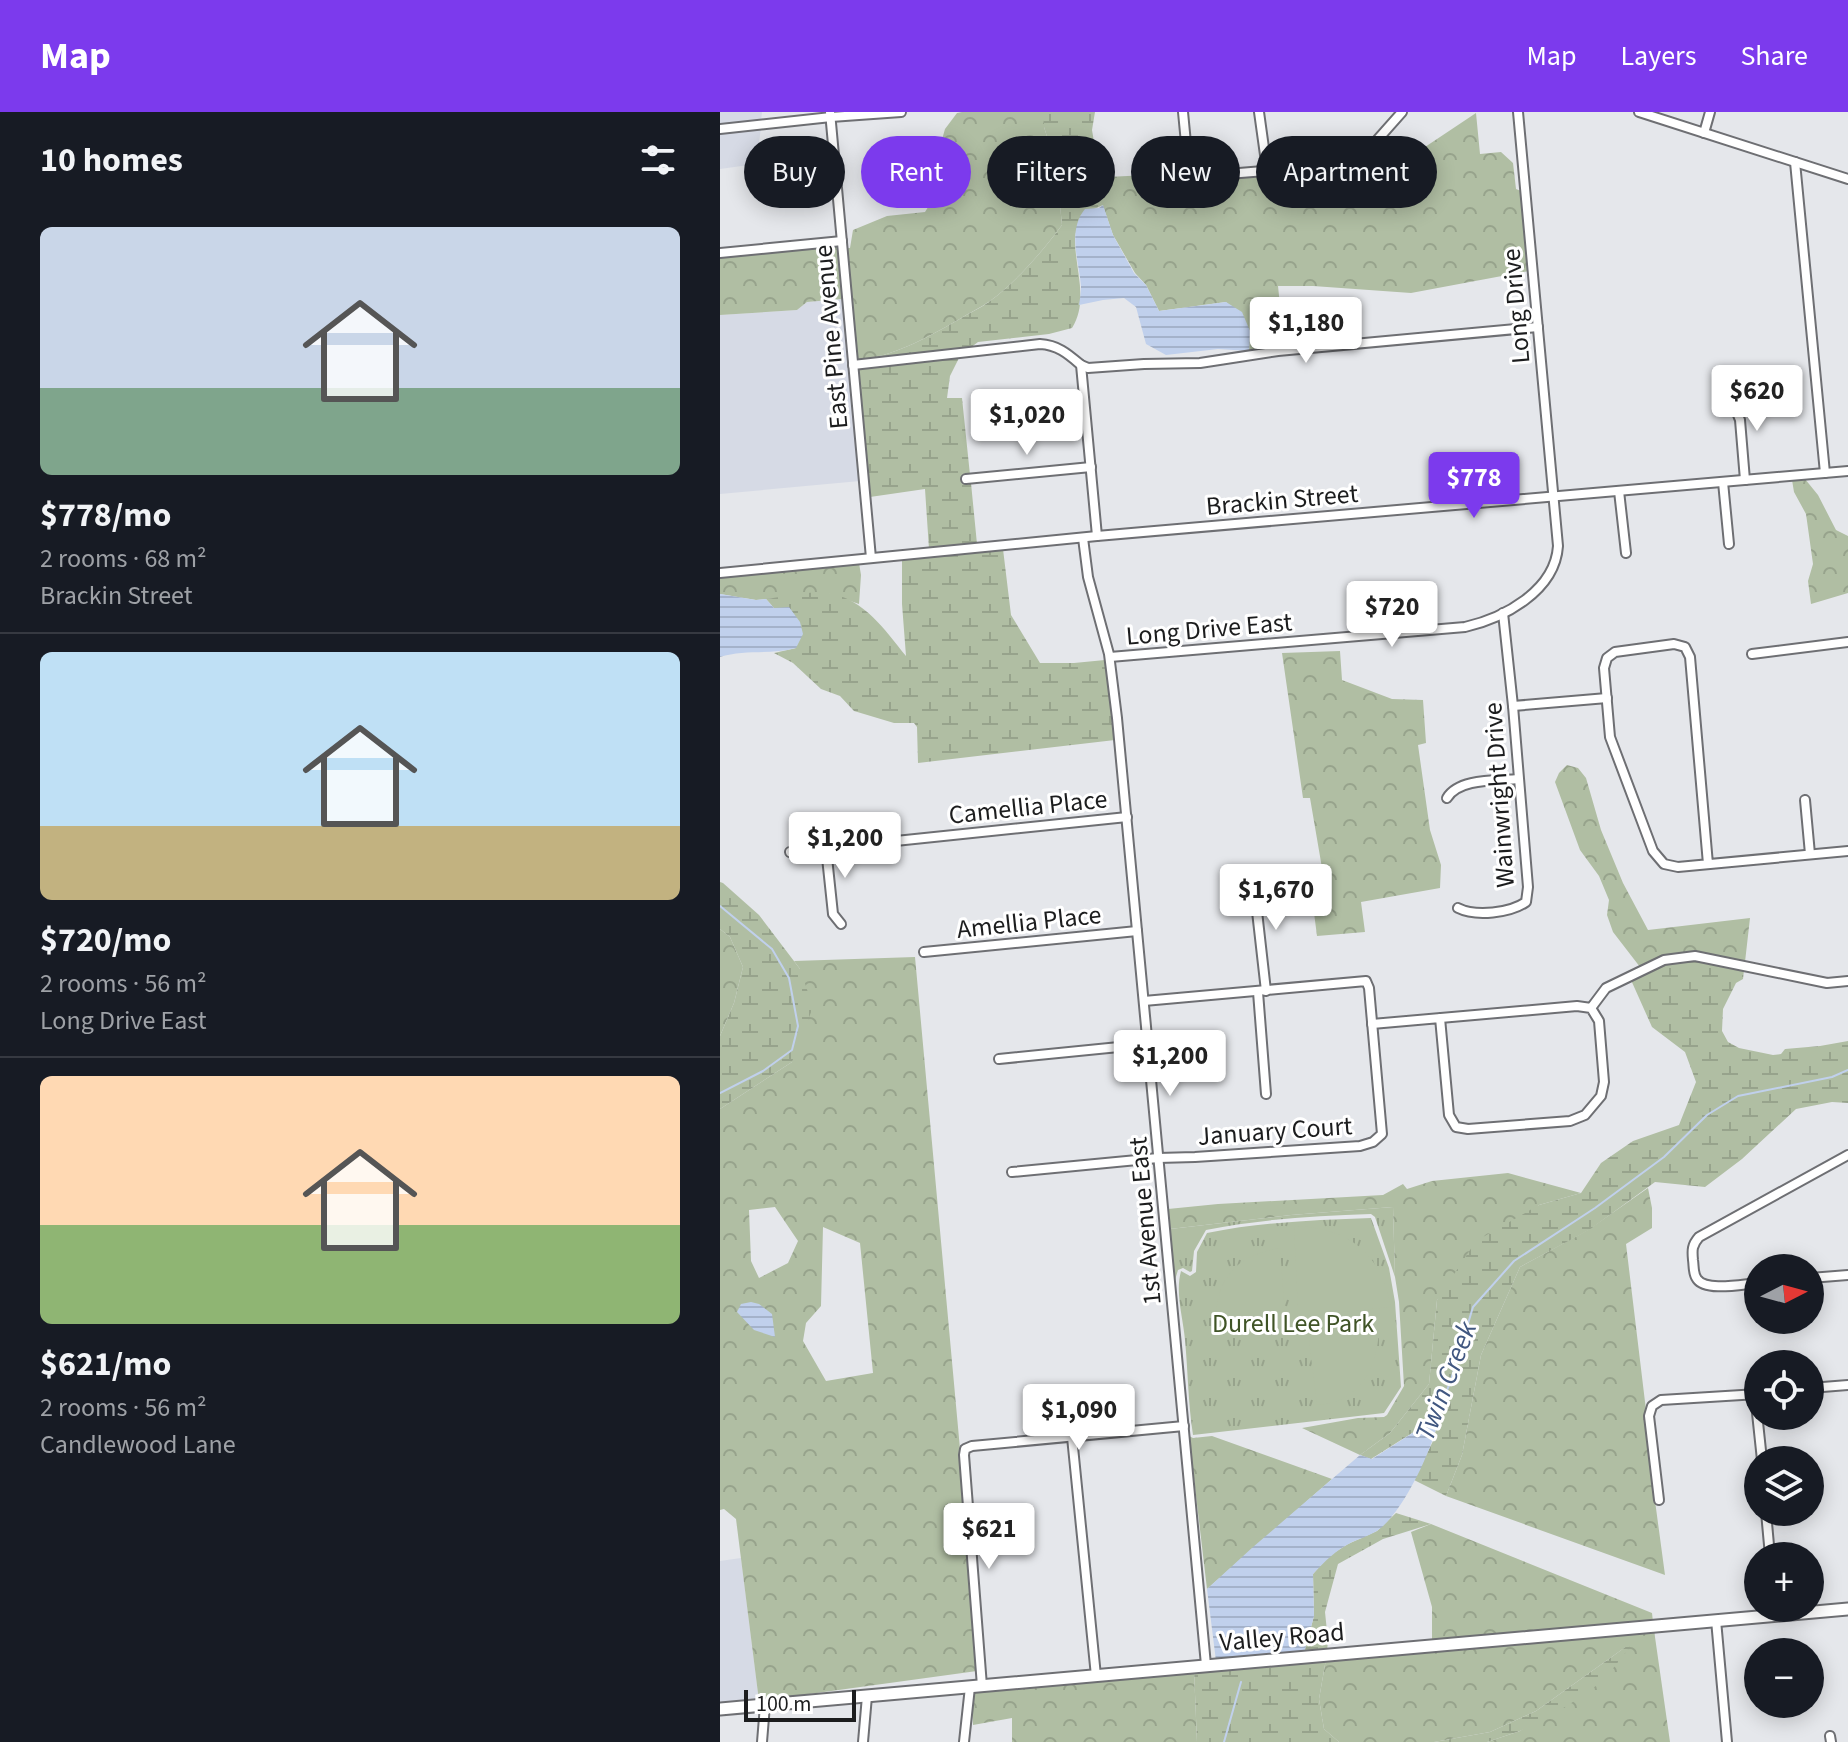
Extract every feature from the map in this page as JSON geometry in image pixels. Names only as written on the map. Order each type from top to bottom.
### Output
[{"type":"street","points":[[720,129],[830,114],[853,117],[901,112]]},
{"type":"street","points":[[1183,112],[1188,164],[1196,174],[1256,171]]},
{"type":"street","points":[[1259,112],[1262,136]]},
{"type":"street","points":[[1381,136],[1402,112]]},
{"type":"street","name":"Long Drive","points":[[1518,112],[1554,496]]},
{"type":"street","points":[[1639,112],[1848,179]]},
{"type":"street","points":[[1704,133],[1710,112]]},
{"type":"street","name":"East Pine Avenue","points":[[830,114],[871,558]]},
{"type":"street","points":[[1795,162],[1825,473]]},
{"type":"street","points":[[720,253],[842,241]]},
{"type":"street","points":[[853,365],[1045,344],[1061,349],[1088,368],[1191,364],[1278,351],[1538,327]]},
{"type":"street","points":[[1081,365],[1097,536]]},
{"type":"street","points":[[1730,395],[1740,420],[1745,480]]},
{"type":"street","points":[[966,479],[1091,467]]},
{"type":"street","name":"Brackin Street","points":[[720,573],[1097,536],[1848,471]]},
{"type":"street","points":[[1723,482],[1729,544]]},
{"type":"street","points":[[1619,491],[1626,553]]},
{"type":"street","name":"Long Drive East","points":[[1110,657],[1472,625],[1524,601],[1553,569],[1558,546],[1554,496]]},
{"type":"street","name":"1st Avenue East","points":[[1083,538],[1088,577],[1110,657],[1206,1665]]},
{"type":"street","name":"Wainwright Drive","points":[[1458,908],[1477,914],[1517,908],[1526,902],[1528,887],[1503,613]]},
{"type":"street","points":[[1752,654],[1848,642]]},
{"type":"street","points":[[1708,864],[1690,657],[1685,647],[1674,644],[1615,652],[1607,658],[1604,668],[1610,737],[1653,851],[1664,864],[1678,867],[1848,851]]},
{"type":"street","points":[[1513,706],[1607,698]]},
{"type":"street","points":[[1447,798],[1451,791],[1463,785],[1518,779]]},
{"type":"street","points":[[1805,800],[1810,854]]},
{"type":"street","name":"Camellia Place","points":[[790,852],[1127,817]]},
{"type":"street","points":[[826,848],[833,914],[841,924]]},
{"type":"street","points":[[1229,879],[1291,873]]},
{"type":"street","points":[[1253,876],[1266,1094]]},
{"type":"street","name":"Amellia Place","points":[[924,952],[1137,931]]},
{"type":"street","points":[[1591,1008],[1606,988],[1664,960],[1695,956],[1827,983],[1848,981]]},
{"type":"street","name":"January Court","points":[[1158,1158],[1360,1146],[1373,1142],[1382,1134],[1366,981],[1262,991]]},
{"type":"street","points":[[1144,1001],[1262,991]]},
{"type":"street","points":[[1372,1024],[1577,1006],[1591,1008]]},
{"type":"street","points":[[1440,1018],[1449,1115],[1456,1127],[1468,1129],[1570,1121],[1585,1115],[1601,1096],[1604,1082],[1599,1021],[1591,1008]]},
{"type":"street","points":[[999,1059],[1149,1044]]},
{"type":"street","points":[[1744,1284],[1703,1285],[1694,1273],[1692,1251],[1695,1241],[1848,1155]]},
{"type":"street","points":[[1012,1172],[1158,1158]]},
{"type":"street","points":[[1824,1277],[1848,1275]]},
{"type":"street","points":[[1824,1387],[1848,1385]]},
{"type":"street","points":[[1659,1500],[1649,1416],[1652,1406],[1661,1400],[1744,1395]]},
{"type":"street","points":[[964,1742],[976,1687],[964,1455],[967,1447],[1184,1426]]},
{"type":"street","points":[[1072,1437],[1096,1676]]},
{"type":"street","name":"Valley Road","points":[[1824,1610],[1848,1609]]},
{"type":"street","name":"Valley Road","points":[[720,1709],[1744,1616]]},
{"type":"street","points":[[1716,1620],[1727,1742]]},
{"type":"street","points":[[863,1742],[867,1696]]},
{"type":"street","points":[[762,1742],[765,1705]]},
{"type":"shaded area","points":[[720,112],[762,112],[761,121],[720,125]]},
{"type":"shaded area","points":[[761,128],[760,136],[744,136],[744,166],[720,169],[720,132]]},
{"type":"shaded area","points":[[842,299],[860,481],[720,494],[720,315],[797,310],[807,302]]},
{"type":"shaded area","points":[[741,1558],[759,1701],[720,1705],[720,1561]]},
{"type":"green space","points":[[1044,112],[1047,136],[987,136],[987,208],[1060,208],[1062,225],[1020,275],[986,304],[934,334],[884,355],[857,361],[846,248],[850,248],[853,230],[887,216],[925,212],[928,208],[971,208],[971,136],[943,136],[957,113]]},
{"type":"green space","points":[[1044,112],[1095,112],[1093,136],[1047,136]]},
{"type":"green space","points":[[1476,113],[1480,154],[1501,152],[1513,163],[1516,189],[1521,191],[1529,271],[1411,293],[1278,286],[1284,344],[1249,351],[1250,331],[1226,302],[1159,311],[1113,235],[1104,208],[1115,208],[1115,177],[1131,176],[1131,208],[1240,208],[1240,177],[1256,175],[1256,208],[1437,208],[1437,139]]},
{"type":"green space","points":[[1060,208],[1096,208],[1081,215],[1076,231],[1080,307],[1072,328],[1049,334],[978,342],[970,348],[857,361],[884,355],[934,334],[986,304],[1020,275],[1062,225]]},
{"type":"green space","points":[[838,246],[842,299],[807,302],[797,310],[720,315],[720,258]]},
{"type":"green space","points":[[960,356],[950,376],[947,398],[962,398],[970,475],[961,477],[962,484],[971,483],[977,544],[929,549],[925,489],[870,497],[857,369]]},
{"type":"green space","points":[[1805,479],[1818,495],[1836,530],[1848,536],[1848,593],[1811,604],[1808,581],[1813,564],[1806,514],[1794,492],[1792,480]]},
{"type":"green space","points":[[1003,549],[1011,615],[1040,663],[1105,660],[1115,740],[918,763],[917,727],[914,723],[894,723],[854,711],[840,696],[821,689],[793,663],[774,653],[796,648],[766,599],[823,592],[842,597],[863,609],[906,656],[902,559]]},
{"type":"green space","points":[[859,563],[859,604],[827,593],[756,600],[720,594],[720,577]]},
{"type":"green space","points":[[1340,651],[1342,680],[1392,699],[1423,700],[1426,743],[1418,745],[1430,830],[1441,865],[1440,888],[1361,902],[1365,932],[1317,936],[1309,874],[1322,868],[1310,798],[1303,798],[1282,653]]},
{"type":"green space","points":[[1567,765],[1578,768],[1586,778],[1601,830],[1623,883],[1648,930],[1750,918],[1745,962],[1694,952],[1664,956],[1640,967],[1613,932],[1607,915],[1609,900],[1599,876],[1580,850],[1555,782]]},
{"type":"green space","points":[[720,882],[759,915],[800,969],[813,1007],[792,1062],[720,1109],[720,1036],[734,1003],[743,967],[730,937],[720,929]]},
{"type":"green space","points":[[720,929],[730,937],[743,967],[734,1003],[720,1036]]},
{"type":"green space","points":[[915,957],[977,1671],[759,1701],[736,1519],[724,1509],[720,1510],[720,1109],[792,1062],[800,969],[794,961]],"holes":[[[775,1207],[798,1241],[788,1263],[759,1278],[751,1261],[749,1210]],[[823,1227],[860,1243],[873,1373],[826,1381],[803,1341],[806,1323],[821,1306]]]},
{"type":"green space","points":[[1694,960],[1744,970],[1743,979],[1736,983],[1723,1009],[1722,1031],[1728,1042],[1739,1048],[1773,1055],[1781,1054],[1785,1049],[1848,1041],[1848,1103],[1832,1102],[1796,1109],[1742,1159],[1705,1187],[1655,1182],[1589,1230],[1520,1267],[1481,1355],[1462,1455],[1446,1496],[1414,1480],[1434,1439],[1437,1424],[1428,1423],[1371,1459],[1360,1455],[1390,1433],[1429,1384],[1437,1300],[1476,1241],[1539,1205],[1581,1193],[1601,1163],[1633,1141],[1679,1125],[1696,1082],[1685,1052],[1652,1027],[1631,980],[1666,963]]},
{"type":"green space","points":[[1508,1173],[1581,1193],[1539,1205],[1437,1300],[1429,1384],[1390,1433],[1360,1455],[1302,1428],[1358,1418],[1384,1417],[1404,1386],[1393,1207],[1170,1229],[1168,1209],[1383,1195],[1403,1184],[1407,1189],[1432,1181]]},
{"type":"green space","points":[[1648,1188],[1652,1228],[1626,1244],[1646,1410],[1644,1419],[1665,1575],[1446,1496],[1462,1455],[1481,1355],[1520,1267],[1588,1230]]},
{"type":"green space","points":[[1393,1207],[1395,1277],[1375,1217],[1371,1214],[1288,1219],[1206,1230],[1194,1251],[1192,1271],[1178,1270],[1175,1280],[1170,1229]]},
{"type":"green space","name":"Durell Lee Park","points":[[1371,1218],[1389,1268],[1395,1302],[1401,1387],[1384,1413],[1193,1435],[1179,1279],[1181,1271],[1190,1276],[1196,1272],[1197,1252],[1207,1233],[1268,1224]]},
{"type":"green space","points":[[1294,1226],[1331,1231],[1359,1247],[1379,1272],[1391,1307],[1303,1316],[1298,1313]]},
{"type":"green space","points":[[1280,1248],[1285,1313],[1282,1319],[1215,1322],[1220,1293],[1232,1271],[1252,1256]]},
{"type":"green space","points":[[1379,1330],[1375,1358],[1363,1381],[1345,1398],[1317,1405],[1309,1341],[1312,1336]]},
{"type":"green space","points":[[1189,1436],[1212,1436],[1332,1479],[1207,1589]]},
{"type":"green space","points":[[1396,1513],[1431,1524],[1383,1539],[1338,1564],[1325,1612],[1327,1651],[1304,1653],[1314,1616],[1313,1574],[1329,1556],[1377,1531]]},
{"type":"green space","points":[[1431,1524],[1652,1613],[1653,1622],[1432,1642],[1432,1607],[1411,1532]]},
{"type":"green space","points":[[1654,1630],[1670,1742],[1487,1742],[1520,1731],[1627,1646],[1536,1711],[1490,1732],[1434,1742],[1339,1742],[1324,1729],[1319,1699],[1326,1659]]},
{"type":"green space","points":[[1627,1646],[1630,1647],[1603,1681],[1567,1706],[1520,1731],[1487,1742],[1434,1742],[1490,1732],[1536,1711]]},
{"type":"green space","points":[[1326,1659],[1319,1699],[1324,1729],[1339,1742],[1197,1742],[1194,1670]]},
{"type":"green space","points":[[1194,1670],[1197,1742],[1012,1742],[1012,1718],[973,1725],[974,1691]]},
{"type":"water","points":[[1104,208],[1113,235],[1159,311],[1226,302],[1242,312],[1250,331],[1249,351],[1218,349],[1166,355],[1146,344],[1136,307],[1124,298],[1079,305],[1081,286],[1075,236],[1085,209]]},
{"type":"water","points":[[720,594],[766,599],[774,608],[789,607],[800,622],[803,634],[796,648],[720,657]]},
{"type":"water","points":[[751,1302],[772,1314],[775,1337],[754,1330],[737,1312],[741,1304]]},
{"type":"water","points":[[1428,1423],[1437,1424],[1428,1451],[1413,1484],[1385,1525],[1336,1552],[1313,1574],[1314,1616],[1304,1653],[1216,1661],[1207,1589],[1360,1455],[1372,1459]]},
{"type":"waterway","points":[[720,906],[772,949],[789,978],[798,1026],[792,1050],[763,1071],[720,1093]]},
{"type":"waterway","name":"Twin Creek","points":[[1432,1425],[1450,1383],[1473,1307],[1514,1261],[1595,1208],[1664,1157],[1707,1115],[1738,1096],[1832,1077],[1848,1070]]},
{"type":"waterway","name":"Twin Creek","points":[[1224,1742],[1241,1682]]}]
